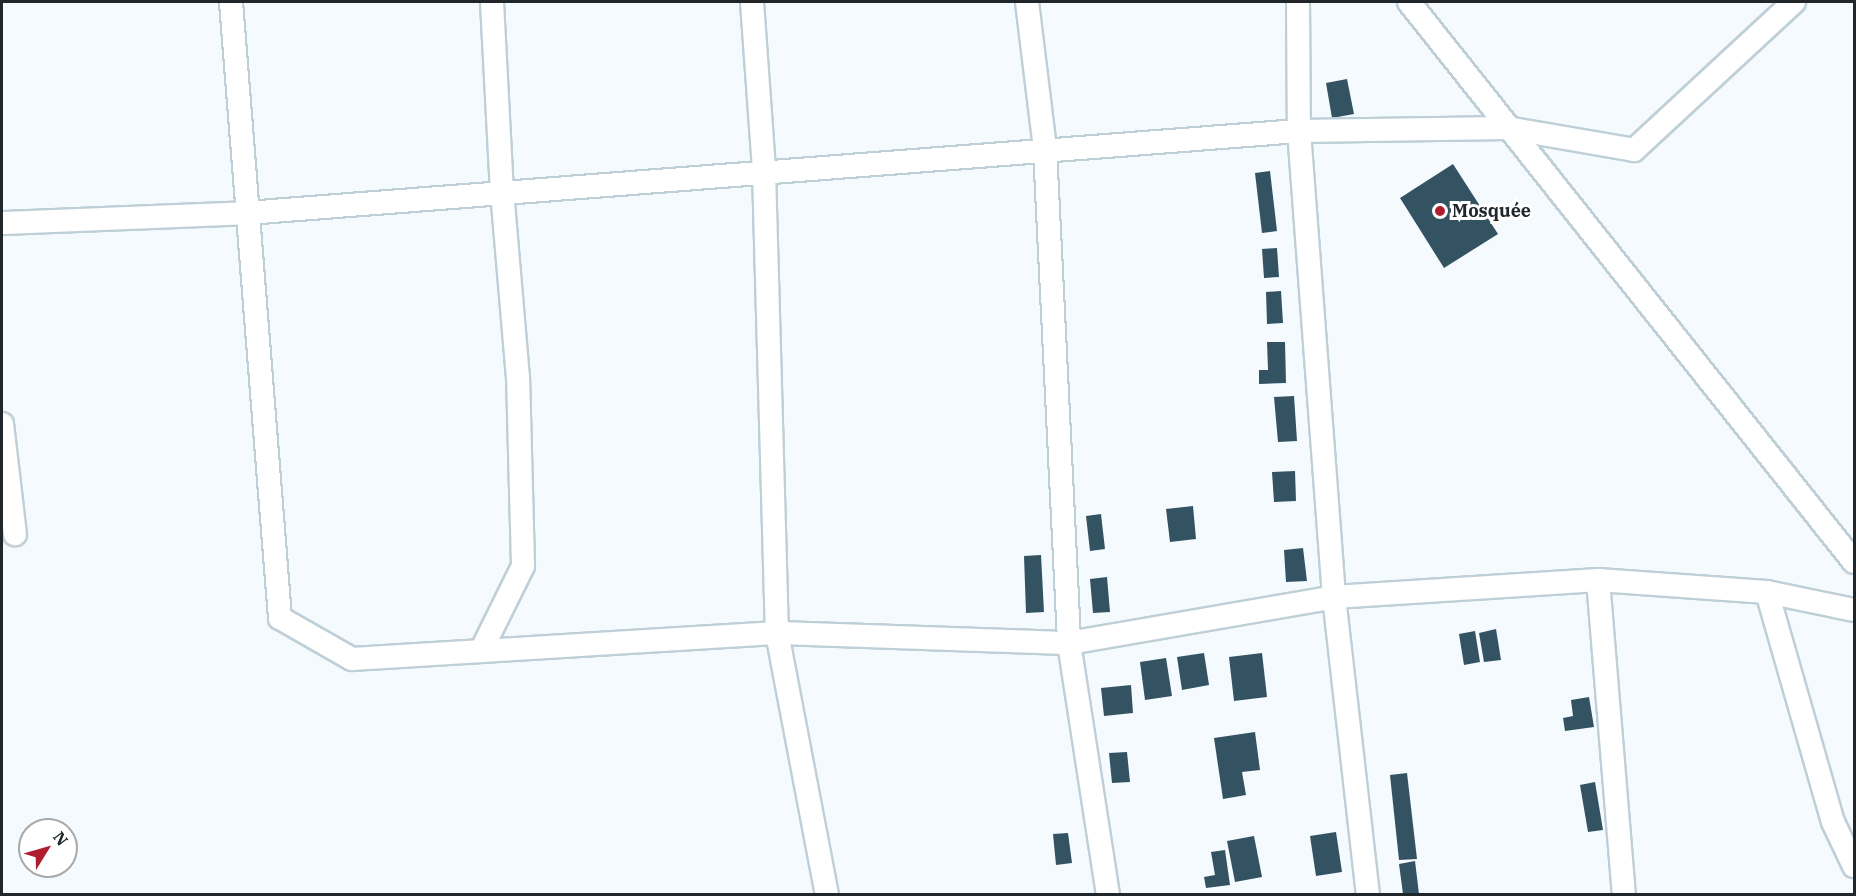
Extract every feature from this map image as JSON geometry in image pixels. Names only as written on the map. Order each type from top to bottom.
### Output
[{"type":"street","points":[[231,2],[280,618],[352,659],[777,633],[1069,643],[1334,597],[1598,580],[1767,592],[1854,610]]},
{"type":"street","points":[[481,651],[523,566],[518,378],[502,193],[492,2]]},
{"type":"street","points":[[752,2],[764,171],[777,633],[827,894]]},
{"type":"street","points":[[1027,2],[1045,149],[1069,643],[1108,894]]},
{"type":"street","points":[[1298,2],[1299,131],[1334,597],[1368,894]]},
{"type":"street","points":[[1409,2],[1854,562]]},
{"type":"street","points":[[2,223],[247,213],[1299,131],[1507,128],[1634,150],[1794,2]]},
{"type":"street","points":[[2,424],[15,534],[2,526]]},
{"type":"street","points":[[1598,580],[1624,894]]},
{"type":"street","points":[[1767,592],[1833,822],[1854,866]]},
{"type":"building","points":[[1347,79],[1354,114],[1332,118],[1326,83]]},
{"type":"building","points":[[1453,164],[1498,234],[1444,268],[1400,198]]},
{"type":"building","points":[[1270,171],[1277,231],[1262,233],[1255,173]]},
{"type":"building","points":[[1277,248],[1279,277],[1264,278],[1262,249]]},
{"type":"building","points":[[1281,291],[1283,323],[1267,324],[1266,292]]},
{"type":"building","points":[[1267,342],[1285,342],[1286,383],[1259,384],[1259,370],[1268,370]]},
{"type":"building","points":[[1294,396],[1297,441],[1278,442],[1274,397]]},
{"type":"building","points":[[1295,471],[1296,501],[1274,502],[1272,472]]},
{"type":"building","points":[[1193,506],[1196,539],[1170,542],[1166,509]]},
{"type":"building","points":[[1101,514],[1105,549],[1090,551],[1086,516]]},
{"type":"building","points":[[1303,548],[1307,581],[1286,582],[1284,550]]},
{"type":"building","points":[[1041,555],[1044,612],[1026,613],[1024,556]]},
{"type":"building","points":[[1107,577],[1110,612],[1093,613],[1090,579]]},
{"type":"building","points":[[1496,629],[1501,660],[1484,662],[1479,633]]},
{"type":"building","points":[[1475,631],[1480,662],[1464,665],[1459,634]]},
{"type":"building","points":[[1204,653],[1209,685],[1182,690],[1177,657]]},
{"type":"building","points":[[1262,653],[1267,697],[1234,701],[1229,657]]},
{"type":"building","points":[[1166,658],[1172,696],[1145,700],[1140,662]]},
{"type":"building","points":[[1131,685],[1133,713],[1104,716],[1101,688]]},
{"type":"building","points":[[1589,697],[1594,727],[1565,731],[1563,718],[1573,716],[1571,700]]},
{"type":"building","points":[[1255,732],[1260,770],[1242,772],[1246,795],[1223,799],[1214,738]]},
{"type":"building","points":[[1127,752],[1130,782],[1112,783],[1109,753]]},
{"type":"building","points":[[1407,773],[1417,859],[1399,860],[1390,775]]},
{"type":"building","points":[[1595,782],[1603,830],[1588,832],[1580,785]]},
{"type":"building","points":[[1336,832],[1342,872],[1316,876],[1310,836]]},
{"type":"building","points":[[1068,833],[1072,863],[1056,865],[1053,834]]},
{"type":"building","points":[[1254,836],[1262,877],[1235,882],[1227,841]]},
{"type":"building","points":[[1225,850],[1230,885],[1206,888],[1204,877],[1215,875],[1211,852]]},
{"type":"building","points":[[1415,861],[1419,894],[1403,894],[1399,864]]},
{"type":"place","name":"Mosquée","points":[[1440,211]]}]
